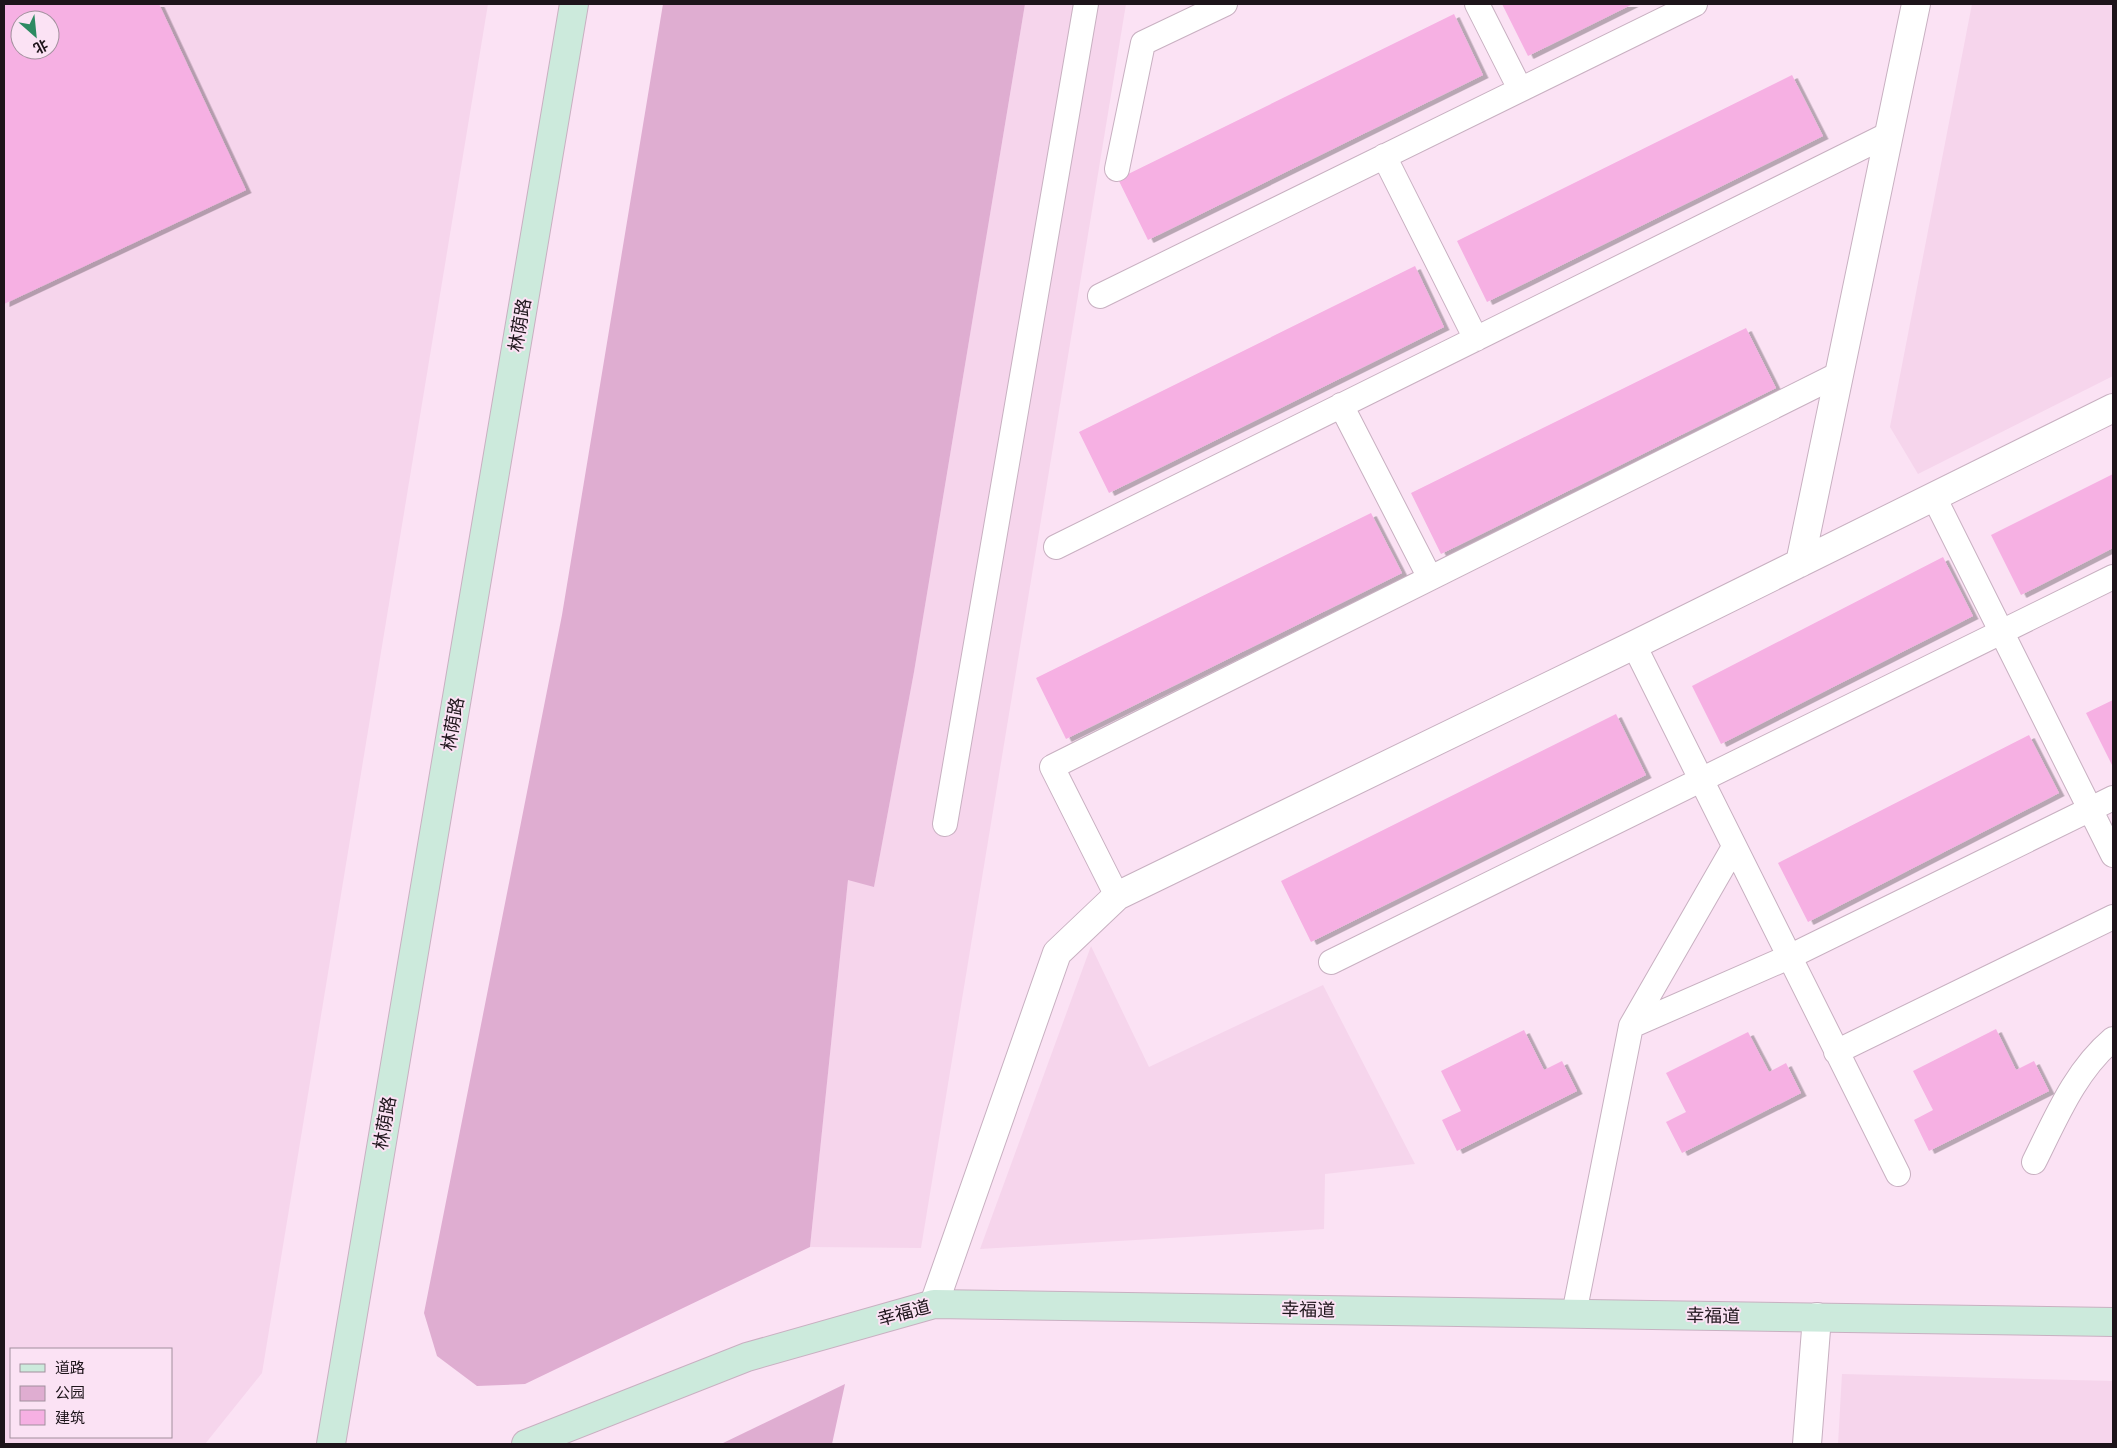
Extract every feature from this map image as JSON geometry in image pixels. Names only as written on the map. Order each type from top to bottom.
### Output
[{"type":"main road","name":"林荫路","points":[[331,1444],[574,4]]},
{"type":"main road","name":"幸福道","points":[[526,1444],[748,1357],[934,1304],[2113,1322]]},
{"type":"street","points":[[1800,563],[1916,4]]},
{"type":"street","points":[[934,1304],[1057,953],[1117,896],[1634,645],[2113,408]]},
{"type":"street","points":[[1807,1444],[1817,1317]]},
{"type":"lane","points":[[945,824],[1086,4]]},
{"type":"lane","points":[[1118,169],[1143,44],[1225,4]]},
{"type":"lane","points":[[1477,4],[1520,89]]},
{"type":"lane","points":[[1100,296],[1694,4]]},
{"type":"lane","points":[[1056,547],[1889,134]]},
{"type":"lane","points":[[1384,156],[1476,339]]},
{"type":"lane","points":[[1117,896],[1052,767],[1839,374]]},
{"type":"lane","points":[[1341,405],[1430,578]]},
{"type":"lane","points":[[1934,497],[2113,855]]},
{"type":"lane","points":[[1330,962],[2113,578]]},
{"type":"lane","points":[[1634,645],[1898,1174]]},
{"type":"lane","points":[[1632,1026],[1789,957],[2113,798]]},
{"type":"lane","points":[[1574,1314],[1632,1026],[1734,847]]},
{"type":"lane","points":[[1836,1052],[2113,916]]},
{"type":"lane","points":[[2034,1162],[2072,1087],[2098,1052],[2113,1039]]},
{"type":"shaded area","points":[[4,4],[488,4],[262,1373],[205,1444],[4,1444]]},
{"type":"shaded area","points":[[1025,4],[1126,4],[921,1248],[810,1247],[848,879],[874,886],[914,672]]},
{"type":"shaded area","points":[[1972,4],[2113,4],[2113,376],[1918,474],[1890,427]]},
{"type":"shaded area","points":[[1091,946],[1149,1067],[1323,985],[1415,1164],[1325,1174],[1324,1229],[980,1249]]},
{"type":"shaded area","points":[[1842,1374],[2113,1381],[2113,1444],[1838,1444]]},
{"type":"green space","points":[[663,4],[1025,4],[914,672],[874,887],[848,880],[810,1247],[525,1384],[477,1386],[437,1356],[424,1313],[562,615]]},
{"type":"green space","points":[[845,1384],[832,1444],[721,1444]]},
{"type":"building","points":[[4,4],[159,4],[246,190],[4,304]]},
{"type":"building","points":[[1502,4],[1633,4],[1528,56]]},
{"type":"building","points":[[1454,14],[1483,75],[1148,240],[1118,179]]},
{"type":"building","points":[[1792,75],[1823,136],[1487,302],[1457,241]]},
{"type":"building","points":[[1415,266],[1444,327],[1109,493],[1079,432]]},
{"type":"building","points":[[1746,328],[1776,388],[1441,554],[1411,493]]},
{"type":"building","points":[[2113,474],[2113,548],[2021,595],[1991,535]]},
{"type":"building","points":[[1371,513],[1402,573],[1066,739],[1036,678]]},
{"type":"building","points":[[1943,557],[1973,616],[1721,744],[1692,686]]},
{"type":"building","points":[[2113,700],[2113,767],[2086,713]]},
{"type":"building","points":[[1616,714],[1646,775],[1311,942],[1281,881]]},
{"type":"building","points":[[2029,735],[2059,793],[1808,922],[1778,863]]},
{"type":"building","points":[[1996,1029],[2016,1070],[2034,1061],[2049,1091],[1929,1151],[1914,1120],[1933,1110],[1913,1071]]},
{"type":"building","points":[[1524,1030],[1544,1070],[1562,1061],[1577,1091],[1457,1151],[1442,1120],[1461,1111],[1441,1071]]},
{"type":"building","points":[[1748,1032],[1769,1072],[1786,1063],[1801,1093],[1682,1153],[1666,1122],[1686,1112],[1666,1073]]}]
